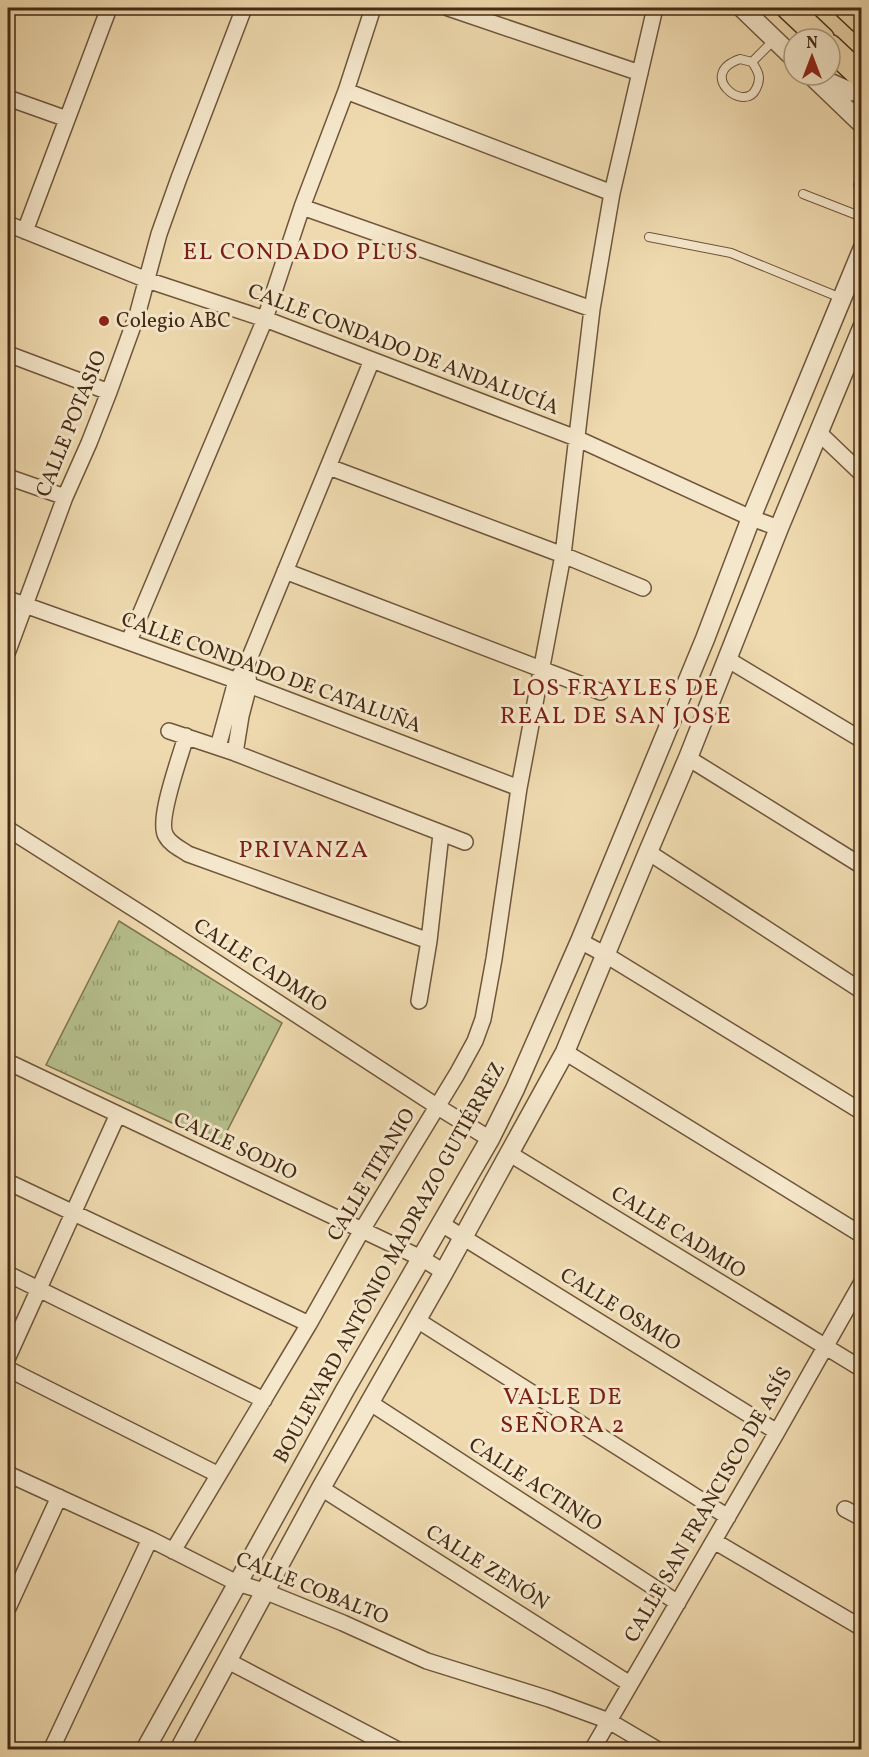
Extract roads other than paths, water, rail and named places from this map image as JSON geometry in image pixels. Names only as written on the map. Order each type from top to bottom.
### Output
[{"type":"main road","points":[[789,8],[809,27]]},
{"type":"main road","points":[[847,8],[861,22]]},
{"type":"main road","points":[[842,58],[861,77]]},
{"type":"street","name":"CALLE POTASIO","points":[[8,651],[65,496],[109,393],[138,312],[159,234],[178,178],[244,8]]},
{"type":"street","points":[[129,641],[265,319],[373,8]]},
{"type":"street","points":[[448,8],[640,74]]},
{"type":"street","name":"CALLE TITANIO","points":[[173,1551],[309,1324],[362,1230],[438,1107],[476,1041],[483,1019],[519,788],[563,555],[592,309],[612,193],[655,8]]},
{"type":"street","points":[[742,8],[782,46]]},
{"type":"street","points":[[25,231],[105,9]]},
{"type":"street","points":[[825,87],[861,124]]},
{"type":"street","points":[[837,87],[861,92]]},
{"type":"street","points":[[346,91],[612,193]]},
{"type":"street","points":[[8,98],[67,119]]},
{"type":"street","points":[[302,207],[592,309]]},
{"type":"street","name":"CALLE CONDADO DE ANDALUCÍA","points":[[8,224],[147,280],[265,319],[576,438],[751,518],[779,528]]},
{"type":"street","name":"BOULEVARD ANTÔNIO MADRAZO GUTIÉRREZ","points":[[145,1749],[440,1223],[490,1139],[533,1050],[705,639],[751,518],[861,250]]},
{"type":"street","points":[[179,1749],[321,1488],[444,1272],[565,1052],[688,758],[861,328]]},
{"type":"street","points":[[8,354],[109,393]]},
{"type":"street","points":[[235,753],[247,664],[372,360]]},
{"type":"street","points":[[818,432],[861,474]]},
{"type":"street","points":[[329,467],[563,555],[643,588]]},
{"type":"street","points":[[8,477],[65,496]]},
{"type":"street","points":[[285,571],[601,692]]},
{"type":"street","name":"CALLE CONDADO DE CATALUÑA","points":[[8,599],[243,683],[519,788]]},
{"type":"street","points":[[727,659],[861,740]]},
{"type":"street","points":[[218,747],[243,683]]},
{"type":"street","points":[[169,730],[235,753],[465,842]]},
{"type":"street","points":[[186,736],[163,819],[165,835],[170,841],[188,854],[429,941]]},
{"type":"street","points":[[688,758],[861,866]]},
{"type":"street","name":"CALLE CADMIO","points":[[8,829],[490,1139]]},
{"type":"street","points":[[419,1001],[429,941],[441,834]]},
{"type":"street","points":[[648,852],[861,992]]},
{"type":"street","points":[[580,941],[606,954],[861,1112]]},
{"type":"street","points":[[565,1052],[861,1235]]},
{"type":"street","name":"CALLE SODIO","points":[[8,1062],[421,1258],[444,1272]]},
{"type":"street","points":[[8,1357],[118,1114]]},
{"type":"street","name":"CALLE CADMIO","points":[[510,1154],[861,1369]]},
{"type":"street","points":[[8,1182],[309,1324]]},
{"type":"street","name":"CALLE OSMIO","points":[[440,1223],[777,1432]]},
{"type":"street","points":[[8,1274],[264,1400]]},
{"type":"street","name":"CALLE SAN FRANCISCO DE ASÍS","points":[[592,1749],[777,1432],[861,1282]]},
{"type":"street","points":[[417,1320],[728,1517]]},
{"type":"street","points":[[8,1369],[218,1474]]},
{"type":"street","name":"CALLE ACTINIO","points":[[369,1402],[678,1603]]},
{"type":"street","name":"CALLE COBALTO","points":[[8,1474],[150,1539],[237,1583],[264,1591],[343,1623],[427,1661],[609,1720],[658,1749]]},
{"type":"street","name":"CALLE ZENÓN","points":[[321,1488],[630,1684]]},
{"type":"street","points":[[8,1608],[59,1497]]},
{"type":"street","points":[[845,1509],[861,1518]]},
{"type":"street","points":[[51,1749],[150,1539]]},
{"type":"street","points":[[714,1541],[861,1628]]},
{"type":"street","points":[[228,1661],[398,1749]]},
{"type":"lane","points":[[752,62],[775,39]]},
{"type":"lane","points":[[740,59],[752,62],[759,72],[755,92],[747,97],[737,96],[727,91],[722,81],[723,70],[728,63],[740,59]]},
{"type":"lane","points":[[861,178],[858,185],[861,187]]},
{"type":"lane","points":[[803,194],[861,218]]},
{"type":"lane","points":[[648,237],[731,253],[841,298]]},
{"type":"place","name":"Colegio ABC","points":[[104,321]]},
{"type":"district","name":"EL CONDADO PLUS","points":[[301,253]]},
{"type":"district","name":"LOS FRAYLES DE REAL DE SAN JOSE","points":[[616,703]]},
{"type":"district","name":"PRIVANZA","points":[[304,851]]},
{"type":"district","name":"VALLE DE SEÑORA 2","points":[[563,1412]]}]
